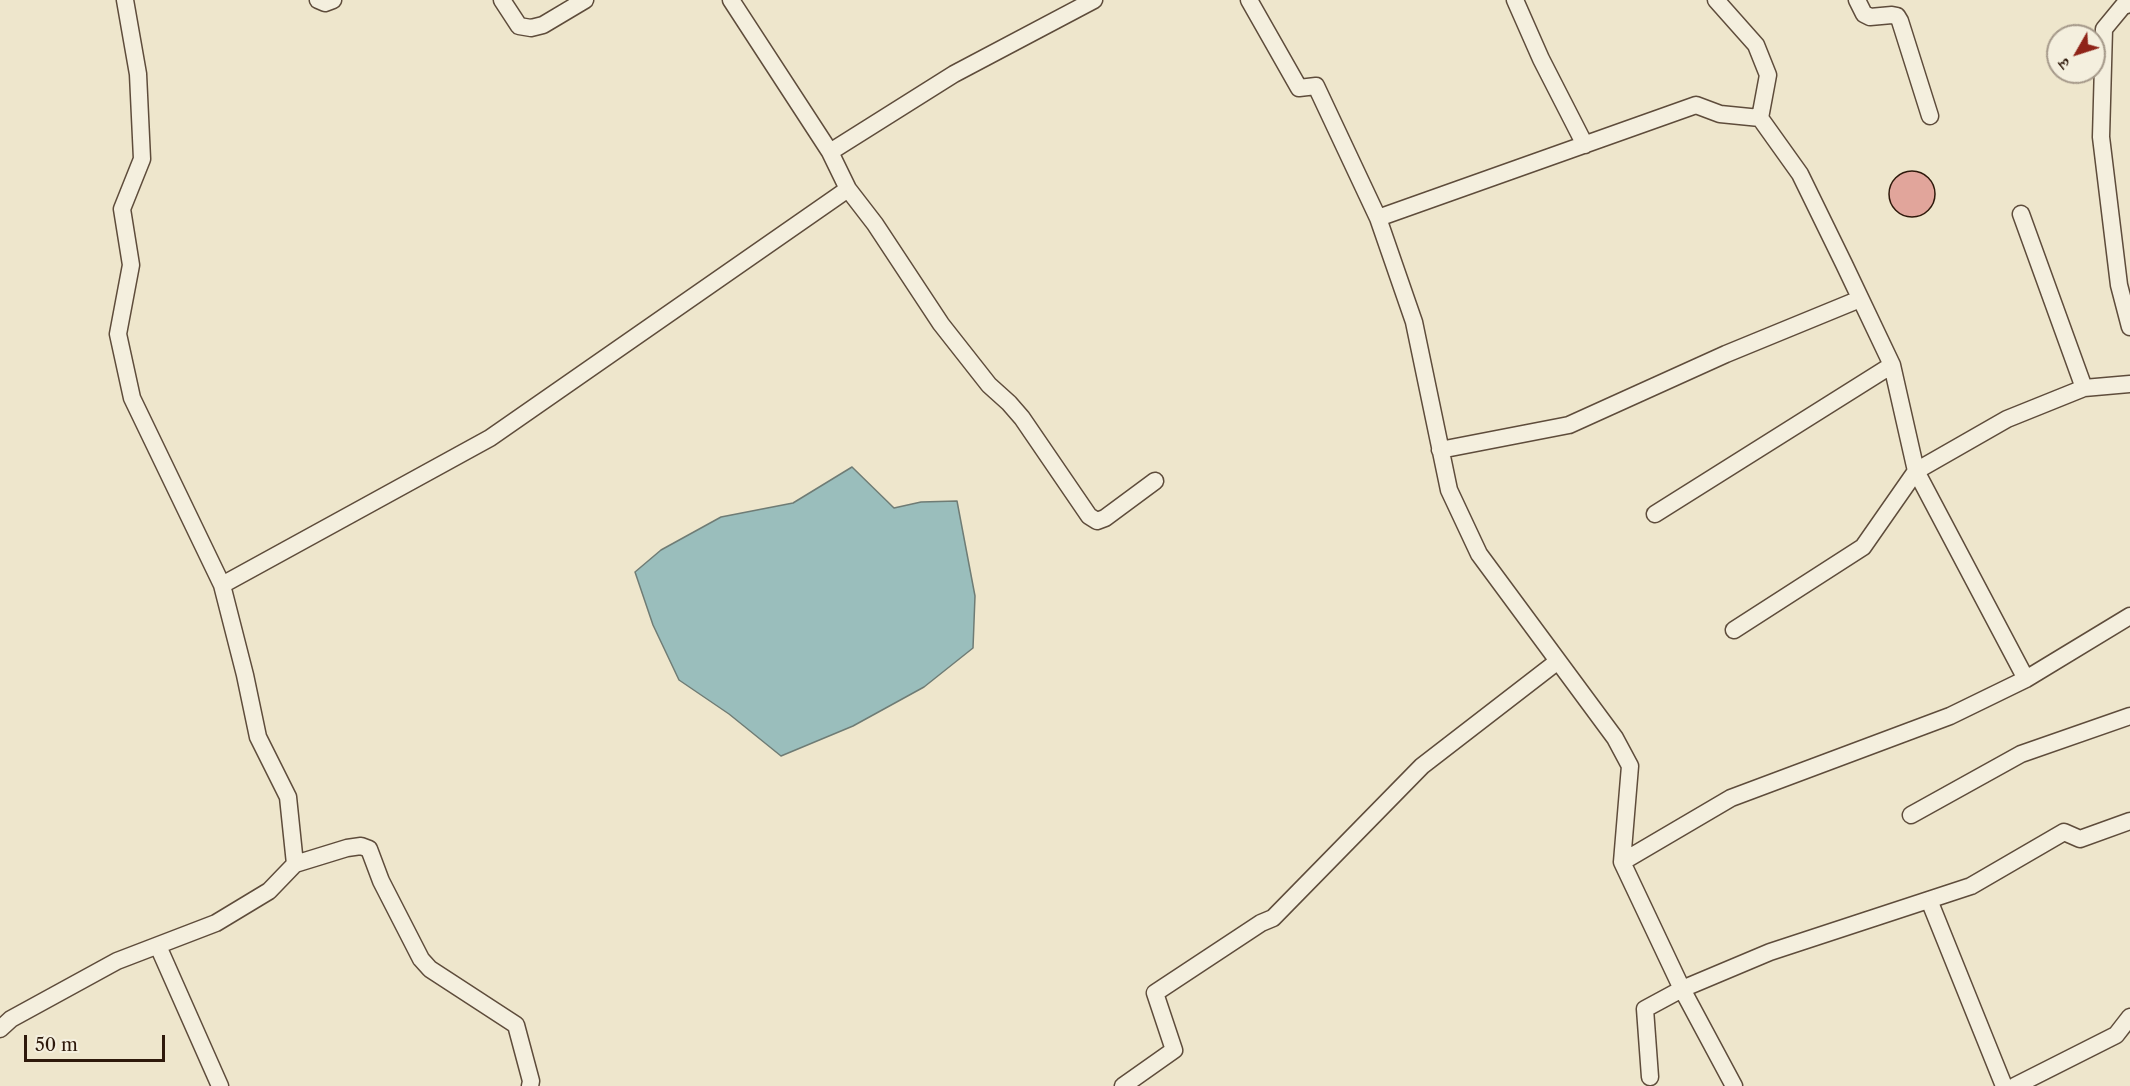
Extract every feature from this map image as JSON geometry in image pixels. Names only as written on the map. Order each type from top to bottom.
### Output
[{"type":"street","points":[[125,0],[138,74],[142,159],[123,209],[131,265],[118,334],[132,398],[222,585],[258,737],[288,797],[295,864]]},
{"type":"street","points":[[318,0],[325,3],[333,0]]},
{"type":"street","points":[[502,0],[519,26],[531,28],[543,25],[585,0]]},
{"type":"street","points":[[731,0],[830,152],[848,189],[875,224],[955,342],[989,385],[1022,418],[1089,516],[1097,521],[1105,518],[1155,481]]},
{"type":"street","points":[[830,152],[954,74],[1094,0]]},
{"type":"street","points":[[1249,0],[1299,88],[1316,86],[1378,218],[1414,322],[1449,490],[1479,554],[1615,738],[1630,766],[1622,862],[1682,989],[1734,1086]]},
{"type":"street","points":[[1515,0],[1541,59],[1585,145]]},
{"type":"street","points":[[1716,0],[1756,45],[1768,75],[1760,118],[1800,174],[1892,365],[1916,471],[2026,679]]},
{"type":"street","points":[[1857,0],[1864,14],[1870,17],[1897,16],[1930,116]]},
{"type":"street","points":[[2130,4],[2123,6],[2104,29],[2102,136],[2119,285],[2130,327]]},
{"type":"street","points":[[1378,218],[1696,105],[1720,114],[1760,118]]},
{"type":"street","points":[[222,585],[490,438],[848,189]]},
{"type":"street","points":[[2021,214],[2084,388]]},
{"type":"street","points":[[1440,450],[1569,425],[1726,354],[1860,299]]},
{"type":"street","points":[[1655,514],[1892,365]]},
{"type":"street","points":[[1734,630],[1863,547],[1916,471],[2007,419],[2084,388],[2130,384]]},
{"type":"street","points":[[1622,862],[1731,798],[1950,716],[2026,679],[2130,616]]},
{"type":"street","points":[[1124,1086],[1174,1050],[1155,993],[1272,918],[1422,766],[1558,661]]},
{"type":"street","points":[[1911,815],[2021,754],[2130,716]]},
{"type":"street","points":[[1650,1077],[1645,1009],[1682,989],[1770,952],[1971,886],[2064,832],[2080,839],[2130,821]]},
{"type":"street","points":[[0,1029],[11,1019],[117,961],[216,923],[269,891],[295,864],[361,846],[369,849],[381,881],[420,959],[430,969],[516,1025],[531,1082],[530,1086]]},
{"type":"street","points":[[1929,900],[2004,1086]]},
{"type":"street","points":[[158,946],[220,1086]]},
{"type":"street","points":[[2015,1086],[2116,1035],[2130,1017]]},
{"type":"water","points":[[852,467],[894,508],[921,502],[957,501],[975,596],[973,648],[924,687],[853,726],[781,756],[729,714],[679,680],[653,625],[635,572],[661,550],[721,517],[793,503]]},
{"type":"building","points":[[1912,171],[1928,178],[1935,194],[1928,210],[1912,217],[1896,210],[1889,194],[1896,178]]}]
